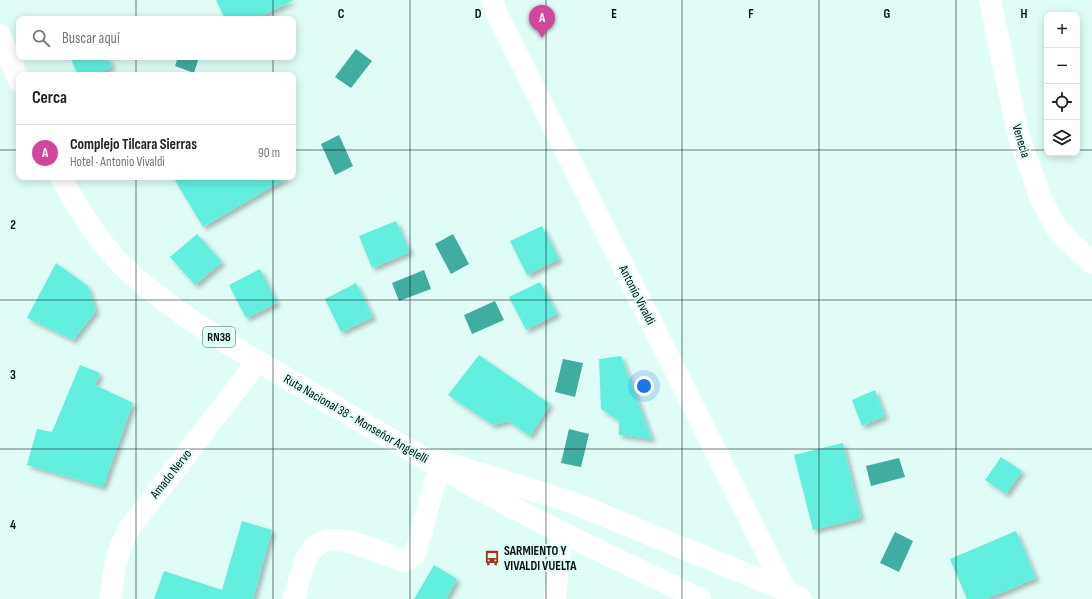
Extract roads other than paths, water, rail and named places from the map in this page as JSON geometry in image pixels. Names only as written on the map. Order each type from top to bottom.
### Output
[{"type":"street","name":"Antonio Vivaldi","points":[[492,0],[502,24],[793,594]]},
{"type":"street","name":"Venecia","points":[[990,0],[1018,134],[1041,200],[1058,229],[1092,263]]},
{"type":"street","points":[[0,35],[16,74]]},
{"type":"street","name":"Ruta Nacional 38 - Monseñor Angelelli","points":[[63,180],[80,213],[108,249],[133,276],[164,302],[258,361],[439,467],[562,533],[700,599]]},
{"type":"street","name":"Amado Nervo","points":[[110,599],[117,556],[121,542],[129,529],[258,361]]},
{"type":"street","points":[[416,454],[571,502],[793,594]]},
{"type":"street","points":[[294,599],[307,558],[314,547],[328,540],[344,540],[405,561],[415,555],[439,467]]},
{"type":"street","points":[[555,599],[562,533]]},
{"type":"water","points":[[356,49],[372,61],[351,88],[335,77]]},
{"type":"water","points":[[177,60],[198,60],[194,72],[175,66]]},
{"type":"water","points":[[339,135],[353,166],[335,175],[321,144]]},
{"type":"water","points":[[453,234],[469,264],[451,274],[435,244]]},
{"type":"water","points":[[424,270],[431,289],[399,301],[392,283]]},
{"type":"water","points":[[495,301],[504,320],[472,334],[464,315]]},
{"type":"water","points":[[563,359],[583,363],[575,397],[555,392]]},
{"type":"water","points":[[569,429],[589,434],[581,467],[561,463]]},
{"type":"water","points":[[899,458],[905,477],[871,486],[866,466]]},
{"type":"water","points":[[895,532],[913,541],[899,572],[880,563]]},
{"type":"place","name":"Complejo Tilcara Sierras","points":[[542,38]]},
{"type":"place","name":"SARMIENTO Y VIVALDI VUELTA","points":[[492,558]]}]
